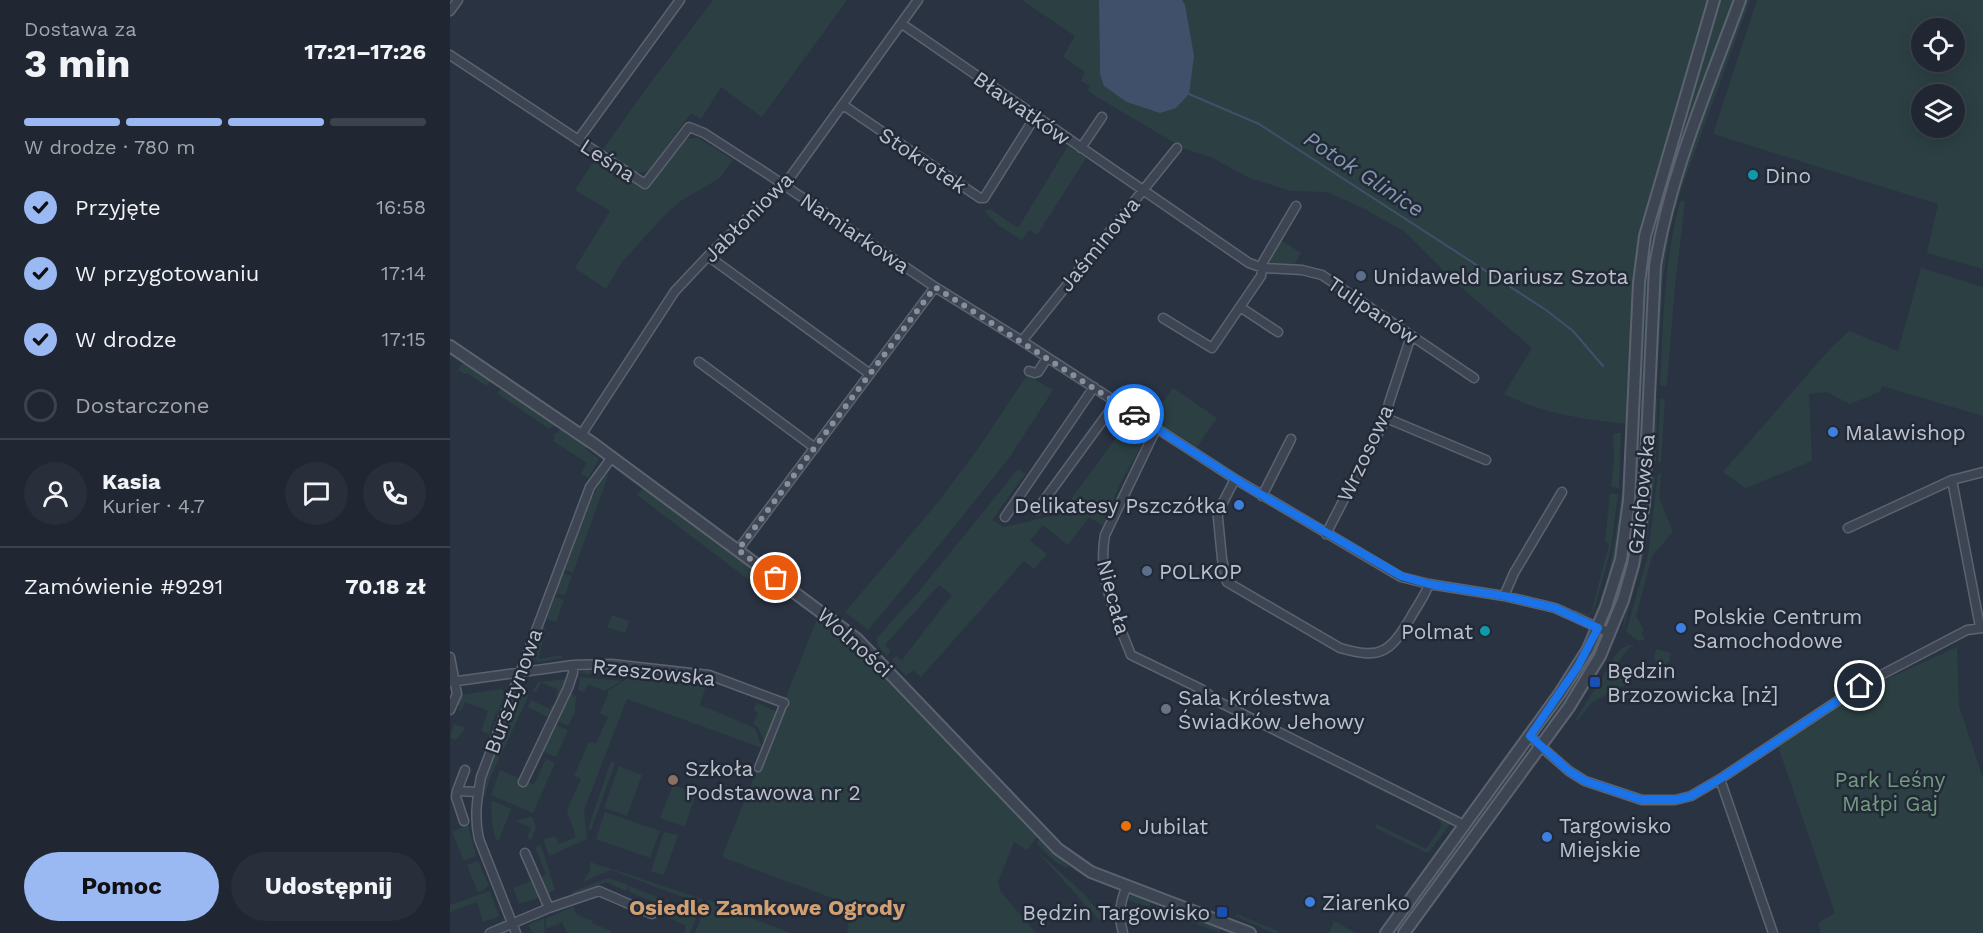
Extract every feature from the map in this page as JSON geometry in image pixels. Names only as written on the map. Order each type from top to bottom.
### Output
[{"type":"street","points":[[450,10],[458,0]]},
{"type":"street","points":[[578,140],[680,0]]},
{"type":"street","name":"Jabłoniowa","points":[[581,435],[675,291],[791,176],[918,0]]},
{"type":"street","name":"Gzichowska","points":[[1386,933],[1530,736],[1578,666],[1606,607],[1620,559],[1629,500],[1639,283],[1645,236],[1714,0]]},
{"type":"street","name":"Gzichowska","points":[[1404,933],[1579,690],[1599,656],[1623,600],[1633,565],[1644,504],[1655,266],[1661,228],[1672,187],[1740,0]]},
{"type":"street","name":"Bławatków","points":[[902,24],[1143,191]]},
{"type":"street","name":"Leśna","points":[[450,55],[645,184],[689,127],[704,133],[782,185]]},
{"type":"street","name":"Stokrotek","points":[[843,105],[980,198],[984,198],[1035,117]]},
{"type":"street","points":[[1081,148],[1102,117]]},
{"type":"street","name":"Jaśminowa","points":[[1022,341],[1178,148]]},
{"type":"street","name":"Namiarkowa","points":[[782,185],[935,287],[1235,479],[1401,576],[1429,584],[1504,596],[1555,608],[1610,633]]},
{"type":"street","name":"Tulipanów","points":[[1143,191],[1249,263],[1263,268],[1302,270],[1322,275],[1474,378]]},
{"type":"street","points":[[1163,318],[1212,348],[1261,276],[1263,262],[1296,206]]},
{"type":"street","points":[[708,256],[870,374]]},
{"type":"street","points":[[738,550],[935,287]]},
{"type":"street","points":[[1240,307],[1278,332]]},
{"type":"street","name":"Wrzosowa","points":[[1326,534],[1386,418],[1411,336]]},
{"type":"street","name":"Wolności","points":[[450,346],[612,457],[857,639],[1058,849],[1091,872],[1250,933]]},
{"type":"street","points":[[1029,371],[1038,372],[1047,358]]},
{"type":"street","points":[[699,362],[815,448]]},
{"type":"street","points":[[1005,517],[1094,387]]},
{"type":"street","points":[[1037,510],[1116,402]]},
{"type":"street","points":[[1386,418],[1486,460]]},
{"type":"street","name":"Niecała","points":[[1156,429],[1105,535],[1102,552],[1103,567],[1113,610],[1131,655],[1201,689],[1219,702],[1464,825]]},
{"type":"street","points":[[1262,496],[1292,439]]},
{"type":"street","name":"Bursztynowa","points":[[514,929],[479,839],[476,825],[481,777],[590,487],[612,457]]},
{"type":"street","points":[[1848,528],[1952,480],[1983,471]]},
{"type":"street","points":[[1235,479],[1218,512],[1222,560],[1227,582],[1340,648],[1358,653],[1373,653],[1394,644],[1429,584]]},
{"type":"street","points":[[1530,736],[1569,771],[1585,781],[1642,800],[1675,800],[1691,796],[1720,779],[1860,686],[1967,630],[1982,627],[1952,480]]},
{"type":"street","points":[[1504,596],[1514,573],[1562,492]]},
{"type":"street","points":[[450,657],[457,694],[450,710]]},
{"type":"street","name":"Rzeszowska","points":[[453,682],[573,665],[611,664],[703,673],[720,677],[784,703]]},
{"type":"street","points":[[524,782],[568,688],[573,665]]},
{"type":"street","points":[[758,768],[784,703]]},
{"type":"street","points":[[464,820],[456,797],[465,770]]},
{"type":"street","points":[[1720,779],[1773,933]]},
{"type":"street","points":[[457,791],[478,792]]},
{"type":"street","points":[[525,853],[549,908]]},
{"type":"street","points":[[1123,933],[1120,915],[1127,886]]},
{"type":"street","points":[[492,933],[514,929],[549,908],[599,891],[652,914]]},
{"type":"green space","points":[[713,0],[847,0],[762,117],[721,87],[701,119],[691,113],[649,171],[635,173],[601,152]]},
{"type":"green space","points":[[1022,0],[1099,0],[1100,71],[1171,0],[1709,0],[1646,209],[1641,235],[1631,342],[1629,424],[1565,415],[1535,407],[1504,394],[1532,348],[1455,282],[1405,232],[1363,208],[1327,192],[1291,191],[1249,178],[1211,157],[1185,149],[1097,97],[1087,90],[1090,86],[1081,81],[1085,72],[1063,57],[1075,36]]},
{"type":"green space","points":[[1721,0],[1735,0],[1670,176],[1655,231],[1649,275],[1639,504],[1630,559],[1611,619],[1632,533],[1639,444],[1642,311],[1648,250],[1664,184]]},
{"type":"green space","points":[[1745,0],[1750,0],[1683,184],[1670,229],[1663,279],[1657,385],[1654,384],[1660,262],[1677,185]]},
{"type":"green space","points":[[1757,0],[1983,0],[1983,269],[1927,253],[1938,204],[1713,134]]},
{"type":"green space","points":[[698,138],[733,160],[720,178],[679,202],[662,218],[622,262],[606,289],[575,268],[610,211],[575,190],[595,159],[645,190],[685,139]]},
{"type":"green space","points":[[1068,146],[1086,158],[1037,235],[1029,230],[1022,240],[998,225],[984,211],[990,209],[1018,228]]},
{"type":"green space","points":[[1680,201],[1685,202],[1666,386],[1660,385],[1665,292]]},
{"type":"green space","points":[[1279,239],[1301,253],[1295,264],[1267,262]]},
{"type":"green space","points":[[1921,268],[1983,287],[1983,416],[1882,386],[1880,392],[1850,404],[1827,392],[1809,394],[1812,461],[1746,488],[1723,472],[1830,349],[1849,331],[1898,351]]},
{"type":"green space","points":[[462,364],[490,381],[486,386],[467,373],[458,370]]},
{"type":"green space","points":[[1027,375],[1053,390],[1009,458],[868,630],[845,612],[935,506],[980,446]]},
{"type":"green space","points":[[1173,388],[1217,418],[1197,447],[1152,418]]},
{"type":"green space","points":[[501,389],[554,426],[549,429],[497,393]]},
{"type":"green space","points":[[1657,398],[1656,463],[1652,457],[1653,401]]},
{"type":"green space","points":[[1660,399],[1665,399],[1661,463],[1658,462]]},
{"type":"green space","points":[[1130,419],[1143,426],[1145,436],[1119,486],[1103,526],[1089,517],[1068,545],[1043,525],[1030,541],[1047,554],[1034,569],[1024,561],[921,677],[913,670],[906,676],[892,660],[896,656],[906,664],[902,660],[952,595],[939,585],[885,645],[891,651],[887,656],[877,645],[877,638],[920,590],[1018,469],[1025,474],[992,520],[1004,527],[1060,514]]},
{"type":"green space","points":[[562,429],[587,446],[586,449],[599,459],[588,478],[581,474],[587,463],[553,441],[555,437],[553,435]]},
{"type":"green space","points":[[1613,433],[1621,433],[1619,488],[1611,487],[1614,461]]},
{"type":"green space","points":[[609,473],[573,573],[565,570],[590,503],[596,490]]},
{"type":"green space","points":[[1661,473],[1659,497],[1673,532],[1652,556],[1636,616],[1644,630],[1641,633],[1645,639],[1639,641],[1626,632],[1648,555],[1658,474]]},
{"type":"green space","points":[[1655,475],[1646,547],[1623,629],[1626,608],[1641,558],[1652,478]]},
{"type":"green space","points":[[643,487],[753,569],[749,580],[637,495]]},
{"type":"green space","points":[[1610,494],[1618,494],[1611,549],[1594,609],[1589,616],[1583,615],[1575,612],[1574,609],[1587,614],[1591,613],[1609,545],[1605,541]]},
{"type":"green space","points":[[1621,495],[1625,496],[1616,560],[1601,607],[1594,615],[1609,571]]},
{"type":"green space","points":[[774,554],[794,569],[789,576],[784,572],[785,569],[779,565],[777,568],[769,561]]},
{"type":"green space","points":[[563,573],[572,576],[565,595],[556,593]]},
{"type":"green space","points":[[555,597],[564,600],[556,622],[547,619]]},
{"type":"green space","points":[[612,615],[629,621],[625,633],[607,627]]},
{"type":"green space","points":[[817,619],[859,648],[1037,837],[1027,850],[1014,842],[998,882],[1001,892],[1036,933],[847,933],[851,905],[722,857]]},
{"type":"green space","points":[[542,627],[545,628],[539,659],[561,655],[562,658],[539,662],[532,658]]},
{"type":"green space","points":[[1630,645],[1634,647],[1630,647],[1615,666],[1623,682],[1627,681],[1627,684],[1592,702],[1574,722],[1620,649]]},
{"type":"green space","name":"Park Leśny Małpi Gaj","points":[[1957,647],[1959,706],[1983,778],[1983,933],[1821,933],[1818,923],[1835,913],[1778,746],[1857,693]]},
{"type":"green space","points":[[1656,649],[1671,653],[1669,662],[1661,666],[1655,661]]},
{"type":"green space","points":[[1591,655],[1572,695],[1547,724],[1546,722]]},
{"type":"green space","points":[[585,670],[699,678],[704,684],[580,673]]},
{"type":"green space","points":[[580,677],[622,681],[604,691],[588,684],[584,692],[578,690]]},
{"type":"green space","points":[[568,679],[561,695],[556,696],[558,690],[541,682],[536,692],[533,691],[538,682]]},
{"type":"green space","points":[[627,679],[706,686],[700,705],[755,728],[762,748],[627,699],[584,810],[587,839],[549,856],[545,839],[555,836],[559,844],[576,837],[567,810],[581,779],[574,776],[589,742],[596,743],[608,717],[600,713],[608,691]]},
{"type":"green space","points":[[502,689],[505,694],[495,714],[489,734],[481,731],[488,711],[465,702],[461,711],[458,710],[460,695]]},
{"type":"green space","points":[[521,692],[529,695],[490,778],[485,795],[482,794],[485,778]]},
{"type":"green space","points":[[569,695],[576,696],[575,712],[568,726],[557,721]]},
{"type":"green space","points":[[531,700],[550,709],[552,704],[555,709],[551,719],[528,707]]},
{"type":"green space","points":[[757,703],[778,712],[765,744],[758,727],[753,724],[758,713],[753,710]]},
{"type":"green space","points":[[454,724],[465,728],[456,740],[450,737]]},
{"type":"green space","points":[[555,724],[568,730],[556,757],[541,751]]},
{"type":"green space","points":[[1525,751],[1528,753],[1471,834],[1463,843],[1460,843],[1460,840]]},
{"type":"green space","points":[[546,759],[555,763],[533,813],[491,795],[500,770],[534,785]]},
{"type":"green space","points":[[611,761],[615,763],[591,830],[588,829]]},
{"type":"green space","points":[[619,766],[642,775],[627,816],[604,808]]},
{"type":"green space","points":[[1368,781],[1434,813],[1432,815],[1366,783]]},
{"type":"green space","points":[[673,785],[696,793],[685,827],[660,818]]},
{"type":"green space","points":[[493,801],[511,809],[499,840],[496,841],[492,823],[491,803]]},
{"type":"green space","points":[[605,812],[660,831],[650,858],[596,839]]},
{"type":"green space","points":[[1440,817],[1451,823],[1429,852],[1376,828],[1376,824],[1426,849],[1441,827],[1441,821],[1437,819]]},
{"type":"green space","points":[[533,818],[536,828],[531,840],[527,838],[531,828],[516,821]]},
{"type":"green space","points":[[468,825],[476,856],[464,861],[452,832]]},
{"type":"green space","points":[[664,832],[678,835],[664,875],[651,871]]},
{"type":"green space","points":[[1039,840],[1069,866],[1067,868],[1054,861],[1036,843]]},
{"type":"green space","points":[[541,845],[555,890],[546,894],[539,879],[546,874],[535,847]]},
{"type":"green space","points":[[1453,849],[1456,849],[1456,852],[1417,909],[1397,933],[1429,882]]},
{"type":"green space","points":[[1036,850],[1084,894],[1108,923],[1099,920]]},
{"type":"green space","points":[[478,861],[489,886],[478,893],[467,865]]},
{"type":"green space","points":[[590,862],[702,899],[702,901],[699,903],[611,870],[583,882],[590,871]]},
{"type":"green space","points":[[608,878],[629,885],[626,891],[606,882],[573,895],[572,892]]},
{"type":"green space","points":[[533,880],[541,897],[519,904],[513,888]]},
{"type":"green space","points":[[630,886],[662,899],[660,905],[628,891]]},
{"type":"green space","points":[[490,891],[499,916],[483,922],[477,902],[450,912],[450,905]]},
{"type":"green space","points":[[1133,895],[1150,901],[1150,907],[1130,901],[1127,897]]},
{"type":"green space","points":[[666,900],[698,913],[690,933],[684,933],[686,926],[660,914]]},
{"type":"green space","points":[[708,900],[722,904],[721,907],[791,933],[695,933]]},
{"type":"green space","points":[[573,907],[577,915],[611,933],[567,933],[562,922],[546,929],[546,918]]},
{"type":"green space","points":[[1237,914],[1280,932],[1274,933],[1235,916]]},
{"type":"green space","points":[[1192,916],[1220,926],[1220,933],[1189,921]]},
{"type":"green space","points":[[544,918],[545,933],[533,933],[528,925]]},
{"type":"green space","points":[[1334,921],[1356,933],[1329,933]]},
{"type":"water","points":[[1099,0],[1182,0],[1185,5],[1194,56],[1189,94],[1176,108],[1160,113],[1127,102],[1104,86],[1100,74]]},
{"type":"waterway","name":"Potok Glinice","points":[[1189,94],[1259,124],[1546,310],[1573,331],[1603,366]]},
{"type":"way so far","points":[[776,578],[738,550],[935,287],[1134,414]]},
{"type":"place","name":"Dino","points":[[1753,175]]},
{"type":"place","name":"Unidaweld Dariusz Szota","points":[[1361,276]]},
{"type":"place","name":"Malawishop","points":[[1833,432]]},
{"type":"place","name":"Delikatesy Pszczółka","points":[[1239,505]]},
{"type":"place","name":"POLKOP","points":[[1147,571]]},
{"type":"place","name":"Polskie Centrum Samochodowe","points":[[1681,628]]},
{"type":"place","name":"Polmat","points":[[1485,631]]},
{"type":"place","name":"Będzin Brzozowicka [nż]","points":[[1595,682]]},
{"type":"place","name":"Sala Królestwa Świadków Jehowy","points":[[1166,709]]},
{"type":"place","name":"Szkoła Podstawowa nr 2","points":[[673,780]]},
{"type":"place","name":"Jubilat","points":[[1126,826]]},
{"type":"place","name":"Targowisko Miejskie","points":[[1547,837]]},
{"type":"place","name":"Ziarenko","points":[[1310,902]]},
{"type":"place","name":"Będzin Targowisko","points":[[1222,912]]},
{"type":"district","name":"Osiedle Zamkowe Ogrody","points":[[767,907]]},
{"type":"route","points":[[1134,414],[1248,487],[1401,576],[1429,584],[1504,596],[1555,608],[1598,628],[1578,666],[1530,736],[1576,777],[1608,790],[1642,800],[1675,800],[1691,796],[1860,686]]}]
